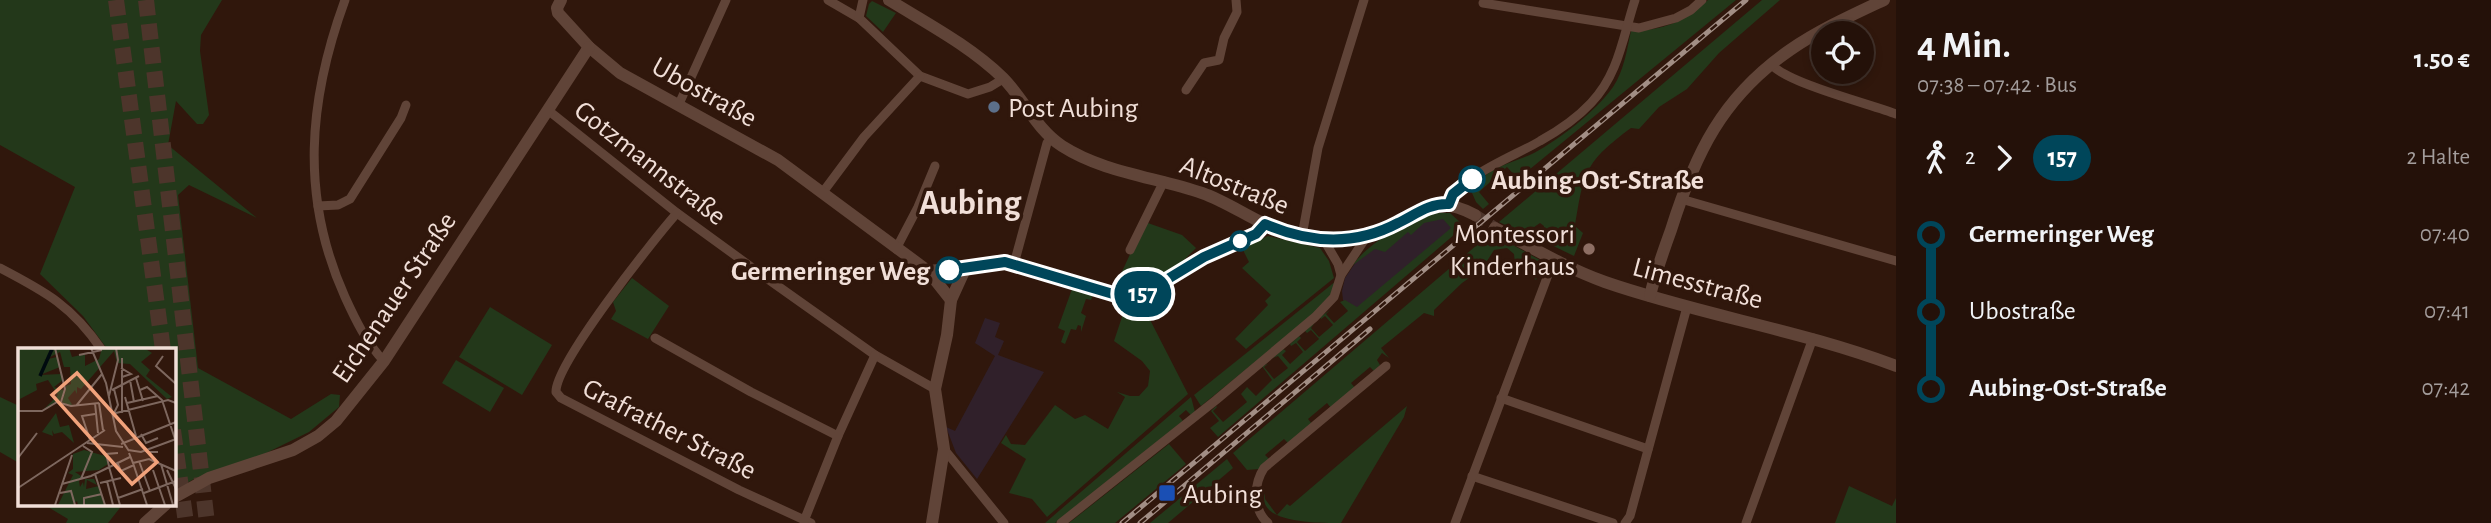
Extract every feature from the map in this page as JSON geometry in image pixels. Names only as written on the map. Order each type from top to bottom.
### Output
[{"type":"street","points":[[345,0],[328,51],[314,124],[313,171],[332,268],[358,323],[384,361]]},
{"type":"street","name":"Ubostraße","points":[[561,0],[558,13],[589,47],[620,73],[778,160],[928,271]]},
{"type":"street","points":[[679,104],[726,0]]},
{"type":"street","points":[[828,0],[859,19],[920,76],[968,94],[990,88],[1003,79]]},
{"type":"street","points":[[859,19],[863,0]]},
{"type":"street","name":"Altostraße","points":[[889,0],[981,58],[1003,79],[1052,138],[1062,146],[1102,165],[1205,194],[1265,224],[1324,240],[1367,236],[1436,204],[1449,204]]},
{"type":"street","points":[[1186,90],[1204,63],[1219,60],[1224,38],[1237,12],[1236,0]]},
{"type":"street","points":[[1302,236],[1318,148],[1364,0]]},
{"type":"street","points":[[1475,215],[1449,204],[1453,194],[1472,179],[1543,140],[1592,102],[1611,77],[1635,0]]},
{"type":"street","points":[[1483,4],[1639,28],[1676,18],[1692,10],[1702,0]]},
{"type":"street","points":[[1650,296],[1690,172],[1718,120],[1771,64],[1811,36],[1884,0]]},
{"type":"street","name":"Eichenauer Straße","points":[[175,496],[209,478],[293,450],[318,436],[336,421],[384,361],[589,47]]},
{"type":"street","points":[[1771,64],[1776,71],[1813,86],[1896,114]]},
{"type":"street","points":[[823,192],[864,137],[920,76]]},
{"type":"street","points":[[318,206],[338,205],[350,199],[401,118],[406,104]]},
{"type":"street","name":"Gotzmannstraße","points":[[549,111],[677,213],[875,355],[935,389]]},
{"type":"street","points":[[1014,264],[1047,143],[1052,138]]},
{"type":"street","points":[[896,248],[918,207],[935,166]]},
{"type":"street","points":[[1130,250],[1164,181]]},
{"type":"street","points":[[1681,199],[1896,261]]},
{"type":"street","name":"Grafrather Straße","points":[[677,213],[636,263],[584,335],[555,384],[555,392],[561,398],[739,491],[807,522]]},
{"type":"street","points":[[928,271],[1005,262],[1113,294],[1143,294],[1204,257],[1256,234],[1265,224]]},
{"type":"street","name":"Limesstraße","points":[[1495,228],[1601,280],[1687,307],[1813,338],[1896,366]]},
{"type":"street","points":[[1061,523],[1216,400],[1315,317],[1334,297],[1341,275],[1367,236]]},
{"type":"street","points":[[1324,240],[1338,264],[1341,275]]},
{"type":"street","points":[[1455,523],[1555,259]]},
{"type":"street","points":[[932,523],[944,449],[935,389],[947,335],[951,300],[966,267]]},
{"type":"street","points":[[0,268],[61,303],[78,317],[101,348]]},
{"type":"street","points":[[928,271],[951,300]]},
{"type":"street","points":[[1625,523],[1630,516],[1687,307]]},
{"type":"street","points":[[655,338],[751,392],[838,436]]},
{"type":"street","points":[[1746,523],[1813,338]]},
{"type":"street","points":[[807,522],[838,436],[875,355]]},
{"type":"street","points":[[1268,523],[1259,513],[1257,505],[1259,478],[1264,468],[1386,366]]},
{"type":"street","points":[[1501,398],[1648,449]]},
{"type":"street","points":[[944,449],[1004,523]]},
{"type":"street","points":[[1472,476],[1613,523]]},
{"type":"street","name":"Eichenauer Straße","points":[[145,523],[164,505]]},
{"type":"shaded area","points":[[1427,215],[1461,223],[1354,313],[1343,300],[1342,291],[1345,278],[1358,259]]},
{"type":"shaded area","points":[[985,318],[1000,323],[995,337],[1004,341],[998,355],[1044,372],[977,479],[956,453],[946,427],[955,431],[995,356],[975,343]]},
{"type":"green space","points":[[0,0],[222,0],[201,35],[200,51],[209,115],[203,124],[197,124],[176,101],[168,145],[257,218],[189,185],[178,195],[198,368],[291,419],[331,394],[340,395],[339,407],[309,432],[256,458],[194,479],[180,487],[175,483],[175,348],[107,348],[83,316],[40,274],[75,187],[0,145]]},
{"type":"green space","points":[[1708,0],[1736,0],[1518,179],[1507,167],[1479,192],[1489,204],[1483,209],[1476,202],[1472,193],[1476,185],[1490,172],[1534,153],[1555,140],[1606,96],[1620,74],[1631,31],[1664,27],[1690,14]]},
{"type":"green space","points":[[1762,0],[1780,0],[1719,53],[1687,89],[1659,107],[1639,129],[1631,128],[1595,159],[1581,192],[1575,226],[1583,233],[1574,256],[1541,240],[1544,226],[1540,223],[1524,234],[1499,222]]},
{"type":"green space","points":[[872,1],[896,13],[883,32],[866,16]]},
{"type":"green space","points":[[1430,213],[1450,213],[1461,223],[1462,228],[1218,437],[1210,428],[1219,421],[1211,411],[1216,406],[1213,411],[1223,422],[1247,402],[1241,394],[1247,387],[1256,396],[1272,380],[1262,366],[1268,364],[1264,367],[1274,379],[1288,368],[1278,356],[1273,358],[1283,349],[1286,351],[1282,355],[1290,364],[1303,352],[1296,343],[1291,346],[1290,344],[1299,336],[1301,338],[1297,342],[1305,351],[1319,339],[1311,330],[1307,333],[1305,331],[1315,322],[1311,328],[1319,337],[1333,325],[1325,316],[1321,319],[1320,317],[1330,310],[1326,314],[1334,323],[1348,311],[1340,302],[1345,300],[1357,307],[1451,228],[1443,219],[1424,223],[1411,235],[1408,232],[1385,252],[1375,249],[1353,265],[1367,250],[1418,217]]},
{"type":"green space","points":[[1145,222],[1182,235],[1196,248],[1178,266],[1143,288],[1119,278]]},
{"type":"green space","points":[[1491,233],[1540,260],[1542,267],[1536,280],[1533,277],[1534,267],[1531,265],[1526,269],[1515,264],[1514,254],[1507,248],[1494,250],[1482,269],[1462,283],[1434,310],[1434,316],[1424,313],[1381,348],[1389,358],[1382,353],[1377,360],[1380,365],[1374,371],[1370,367],[1351,383],[1355,388],[1331,408],[1327,403],[1308,419],[1312,424],[1288,443],[1284,439],[1265,455],[1269,459],[1259,469],[1247,470],[1233,453]]},
{"type":"green space","points":[[1268,236],[1320,248],[1329,261],[1334,278],[1246,349],[1235,339],[1268,305],[1265,301],[1271,295],[1242,268],[1249,262],[1242,248]]},
{"type":"green space","points":[[632,278],[669,306],[648,339],[611,319],[616,311],[613,302]]},
{"type":"green space","points":[[1336,281],[1332,293],[1318,311],[1201,406],[1194,395]]},
{"type":"green space","points":[[1072,289],[1093,295],[1091,300],[1086,299],[1081,313],[1086,316],[1081,332],[1081,326],[1078,325],[1076,330],[1071,329],[1065,344],[1061,342],[1065,331],[1058,328]]},
{"type":"green space","points":[[1126,305],[1145,310],[1188,394],[1047,517],[1032,499],[1009,493],[1026,459],[1001,443],[1006,435],[1011,444],[1025,445],[1055,405],[1075,419],[1085,415],[1108,429],[1125,397],[1117,392],[1139,396],[1148,386],[1150,371],[1142,361],[1114,341]]},
{"type":"green space","points":[[490,307],[552,345],[522,395],[459,357]]},
{"type":"green space","points":[[456,360],[504,388],[490,412],[442,383]]},
{"type":"green space","points":[[0,397],[18,406],[18,462],[0,452]]},
{"type":"green space","points":[[1191,397],[1195,412],[1191,415],[1186,410],[1179,416],[1183,421],[1055,523],[1045,523]]},
{"type":"green space","points":[[1407,406],[1404,417],[1341,523],[1317,523],[1277,515]]},
{"type":"green space","points":[[1169,444],[1186,464],[1115,523],[1069,523]]},
{"type":"green space","points":[[1227,459],[1233,468],[1168,523],[1150,523]]},
{"type":"green space","points":[[1849,486],[1892,506],[1896,498],[1896,523],[1835,523]]},
{"type":"green space","points":[[1265,499],[1277,515],[1270,510]]},
{"type":"green space","points":[[122,505],[108,523],[66,523],[68,519],[48,507]]},
{"type":"tunnel","points":[[116,0],[163,348]]},
{"type":"tunnel","points":[[146,0],[207,523]]},
{"type":"tunnel","points":[[1475,215],[1495,228]]},
{"type":"tunnel","points":[[175,444],[186,523]]},
{"type":"railway","points":[[1122,523],[1746,0]]},
{"type":"railway","points":[[1140,523],[1370,329]]},
{"type":"bus line","name":"157","points":[[949,270],[1005,262],[1113,294],[1143,294],[1204,257],[1256,234],[1265,224],[1289,233],[1324,240],[1367,236],[1436,204],[1449,204],[1453,194],[1472,179]]},
{"type":"place","name":"Post Aubing","points":[[994,107]]},
{"type":"place","name":"Aubing-Ost-Straße","points":[[1472,179]]},
{"type":"place","name":"Montessori Kinderhaus","points":[[1589,249]]},
{"type":"place","name":"Germeringer Weg","points":[[949,270]]},
{"type":"place","name":"Aubing","points":[[1167,493]]},
{"type":"district","name":"Aubing","points":[[970,202]]}]
